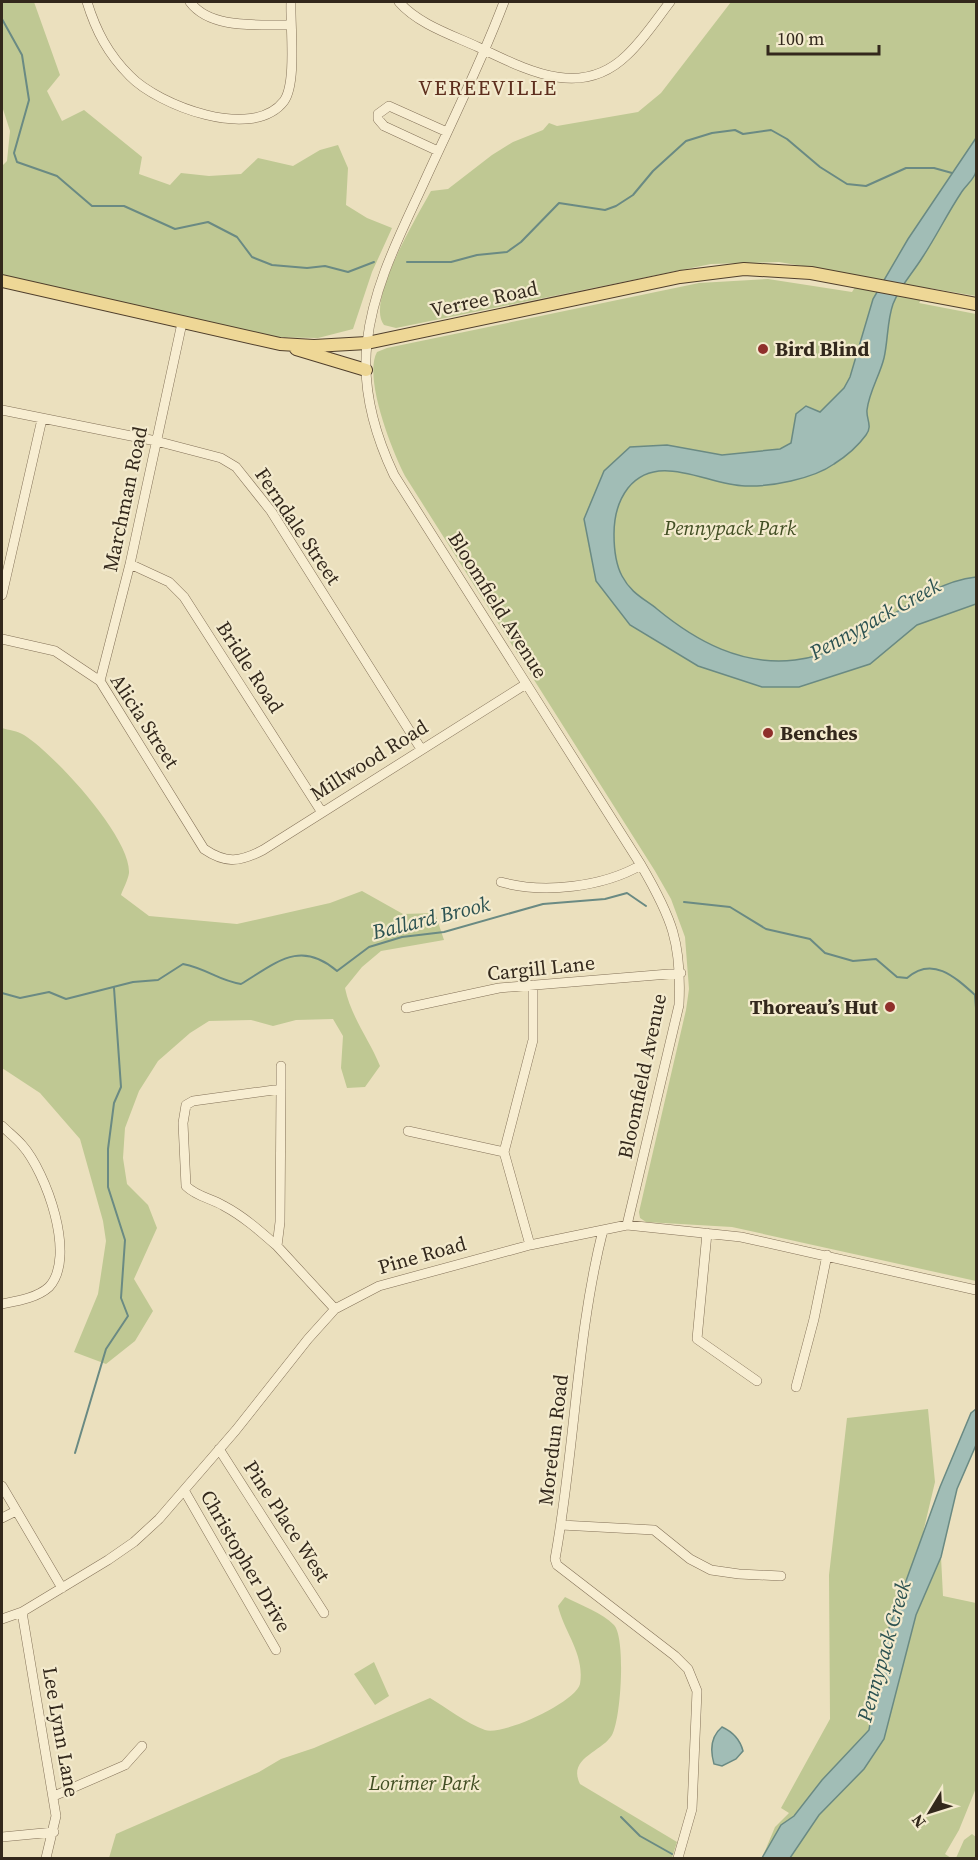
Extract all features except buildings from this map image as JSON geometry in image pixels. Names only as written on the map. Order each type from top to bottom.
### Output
[{"type":"main road","name":"Verree Road","points":[[2,281],[280,344],[314,346],[367,343],[713,271],[776,270],[976,304]]},
{"type":"main road","points":[[280,344],[366,370]]},
{"type":"street","points":[[87,2],[101,40],[131,77],[158,97],[219,118],[267,114],[284,101],[291,83],[291,2]]},
{"type":"street","points":[[190,2],[195,8],[213,18],[230,23],[290,25]]},
{"type":"street","points":[[399,2],[418,17],[485,51],[547,77],[568,79],[593,76],[626,57],[645,37],[667,3]]},
{"type":"street","name":"Bloomfield Avenue","points":[[504,2],[485,51],[383,274],[376,293],[367,343],[366,370],[375,423],[384,453],[394,475],[641,865],[671,921],[678,942],[681,973],[674,1027],[627,1225]]},
{"type":"street","points":[[438,151],[384,126],[378,119],[378,114],[389,106],[447,132]]},
{"type":"street","name":"Marchman Road","points":[[100,681],[130,564],[182,323]]},
{"type":"street","name":"Ferndale Street","points":[[2,410],[156,441],[220,458],[236,467],[271,511],[421,749]]},
{"type":"street","points":[[2,595],[42,419]]},
{"type":"street","name":"Bridle Road","points":[[130,564],[170,582],[184,597],[321,811]]},
{"type":"street","name":"Alicia Street","points":[[2,639],[55,651],[100,681],[204,849],[228,861]]},
{"type":"street","name":"Millwood Road","points":[[228,861],[248,857],[263,850],[321,811],[526,684]]},
{"type":"street","points":[[501,882],[523,888],[602,883],[622,876],[641,865]]},
{"type":"street","name":"Cargill Lane","points":[[406,1008],[499,988],[681,973]]},
{"type":"street","points":[[530,1245],[504,1152],[533,1040],[533,985]]},
{"type":"street","points":[[277,1246],[280,1222],[280,1066]]},
{"type":"street","points":[[281,1089],[193,1101],[186,1105],[183,1123],[186,1186],[194,1194],[222,1205],[240,1216],[277,1246],[335,1309]]},
{"type":"street","points":[[2,1126],[23,1146],[41,1175],[60,1239],[62,1256],[58,1272],[48,1287],[33,1296],[2,1304]]},
{"type":"street","points":[[408,1131],[504,1152]]},
{"type":"street","name":"Pine Road","points":[[2,1619],[22,1612],[62,1588],[134,1542],[159,1520],[335,1309],[379,1286],[530,1245],[627,1225],[741,1237],[976,1290]]},
{"type":"street","name":"Moredun Road","points":[[603,1230],[590,1279],[555,1559],[557,1565],[627,1622],[675,1656],[688,1669],[697,1691],[692,1809],[678,1858]]},
{"type":"street","points":[[707,1233],[697,1339],[757,1381]]},
{"type":"street","points":[[796,1386],[814,1319],[826,1255]]},
{"type":"street","name":"Pine Place West","points":[[219,1449],[324,1613]]},
{"type":"street","points":[[2,1485],[62,1588]]},
{"type":"street","name":"Christopher Drive","points":[[184,1490],[276,1650]]},
{"type":"street","points":[[2,1518],[16,1512]]},
{"type":"street","points":[[561,1525],[654,1530],[690,1559],[711,1570],[740,1575],[781,1576]]},
{"type":"street","name":"Lee Lynn Lane","points":[[22,1612],[56,1816],[46,1858]]},
{"type":"street","points":[[54,1796],[125,1765],[142,1746]]},
{"type":"street","points":[[2,1837],[54,1832]]},
{"type":"green space","points":[[2,2],[34,2],[60,75],[47,91],[62,121],[84,110],[142,157],[139,174],[170,185],[181,173],[209,176],[241,174],[258,158],[293,166],[320,150],[338,145],[348,168],[346,205],[367,218],[392,228],[372,272],[353,329],[318,338],[264,337],[2,277],[2,166],[7,161],[10,131],[2,106]]},
{"type":"green space","name":"Pennypack Park","points":[[731,2],[976,2],[976,296],[929,288],[919,303],[976,314],[976,1281],[732,1227],[646,1222],[640,1218],[639,1212],[686,1010],[689,989],[685,937],[671,899],[655,871],[405,476],[393,450],[376,396],[374,363],[377,352],[387,348],[699,283],[768,279],[852,292],[862,276],[779,262],[711,264],[396,328],[384,325],[380,314],[387,279],[405,238],[431,191],[448,189],[492,155],[513,142],[543,130],[549,123],[557,126],[638,112],[661,93]]},
{"type":"green space","points":[[2,728],[22,734],[37,745],[71,778],[105,819],[118,839],[126,858],[129,873],[121,895],[149,916],[237,924],[330,903],[362,891],[403,914],[435,913],[444,940],[381,951],[362,967],[345,988],[351,1009],[380,1066],[365,1087],[347,1088],[341,1068],[343,1036],[333,1019],[296,1020],[273,1026],[251,1020],[209,1021],[190,1033],[158,1061],[139,1091],[125,1128],[123,1158],[127,1184],[148,1205],[157,1228],[134,1279],[153,1311],[135,1341],[106,1364],[74,1352],[98,1294],[106,1241],[103,1221],[80,1139],[40,1093],[2,1068]]},
{"type":"green space","points":[[928,1409],[935,1482],[922,1537],[885,1639],[920,1605],[941,1557],[943,1596],[976,1603],[976,1788],[959,1830],[945,1854],[951,1858],[762,1858],[775,1827],[789,1813],[781,1808],[830,1719],[829,1575],[847,1418]]},
{"type":"green space","name":"Lorimer Park","points":[[565,1597],[598,1613],[614,1625],[620,1645],[620,1697],[615,1726],[607,1741],[587,1756],[578,1768],[577,1775],[580,1784],[677,1842],[672,1858],[109,1858],[116,1834],[259,1772],[281,1759],[314,1748],[430,1698],[485,1730],[507,1728],[553,1708],[566,1700],[580,1684],[580,1663],[558,1606]]},
{"type":"green space","points":[[374,1662],[389,1696],[375,1705],[354,1674]]},
{"type":"green space","points":[[972,1834],[976,1837],[976,1858],[956,1858],[964,1840]]},
{"type":"water","points":[[976,138],[977,163],[974,177],[963,190],[893,304],[884,358],[868,403],[869,429],[859,443],[843,458],[815,474],[779,483],[745,486],[668,471],[654,472],[640,477],[628,488],[622,498],[617,510],[614,534],[618,566],[633,591],[672,621],[704,641],[721,649],[757,659],[795,660],[820,655],[865,633],[908,604],[952,582],[976,577],[976,604],[917,625],[870,664],[799,687],[762,687],[698,666],[630,625],[596,581],[584,519],[604,471],[630,447],[667,445],[722,455],[780,449],[791,443],[796,414],[806,406],[820,412],[844,388],[850,377],[873,299],[908,239]]},
{"type":"water","name":"Pennypack Creek","points":[[976,1409],[976,1445],[957,1489],[941,1557],[916,1615],[884,1739],[864,1769],[819,1815],[790,1858],[762,1858],[781,1825],[794,1816],[822,1780],[869,1730],[885,1639],[940,1487],[971,1413]]},
{"type":"water","points":[[722,1727],[736,1736],[743,1751],[736,1759],[722,1766],[714,1764],[712,1749],[713,1739]]},
{"type":"waterway","points":[[2,19],[22,55],[29,100],[14,153],[17,162],[57,176],[92,206],[124,206],[175,229],[208,222],[237,237],[252,257],[272,265],[307,268],[325,266],[348,272],[374,262]]},
{"type":"waterway","points":[[407,262],[451,262],[477,255],[507,252],[521,242],[559,203],[605,210],[616,206],[633,195],[653,171],[686,141],[712,133],[735,130],[743,134],[771,130],[787,139],[820,167],[847,184],[866,186],[906,168],[934,168],[952,173]]},
{"type":"waterway","name":"Ballard Brook","points":[[2,993],[20,998],[49,992],[66,999],[133,982],[158,980],[183,964],[241,984],[277,962],[288,958],[311,957],[337,971],[369,947],[402,937],[444,932],[543,904],[605,899],[627,893],[646,906]]},
{"type":"waterway","name":"Ballard Brook","points":[[684,902],[730,907],[766,929],[810,939],[825,953],[853,961],[876,959],[897,977],[907,978],[925,969],[942,971],[951,975],[975,995],[976,1008]]},
{"type":"waterway","points":[[75,1453],[106,1349],[128,1316],[121,1298],[125,1240],[108,1187],[108,1149],[114,1103],[121,1087],[114,988]]},
{"type":"waterway","name":"Ballard Brook","points":[[976,1010],[976,1031]]},
{"type":"waterway","points":[[621,1817],[640,1836],[672,1854]]},
{"type":"place","name":"Bird Blind","points":[[763,349]]},
{"type":"place","name":"Benches","points":[[768,733]]},
{"type":"place","name":"Thoreau’s Hut","points":[[890,1007]]},
{"type":"district","name":"VEREEVILLE","points":[[488,88]]}]
